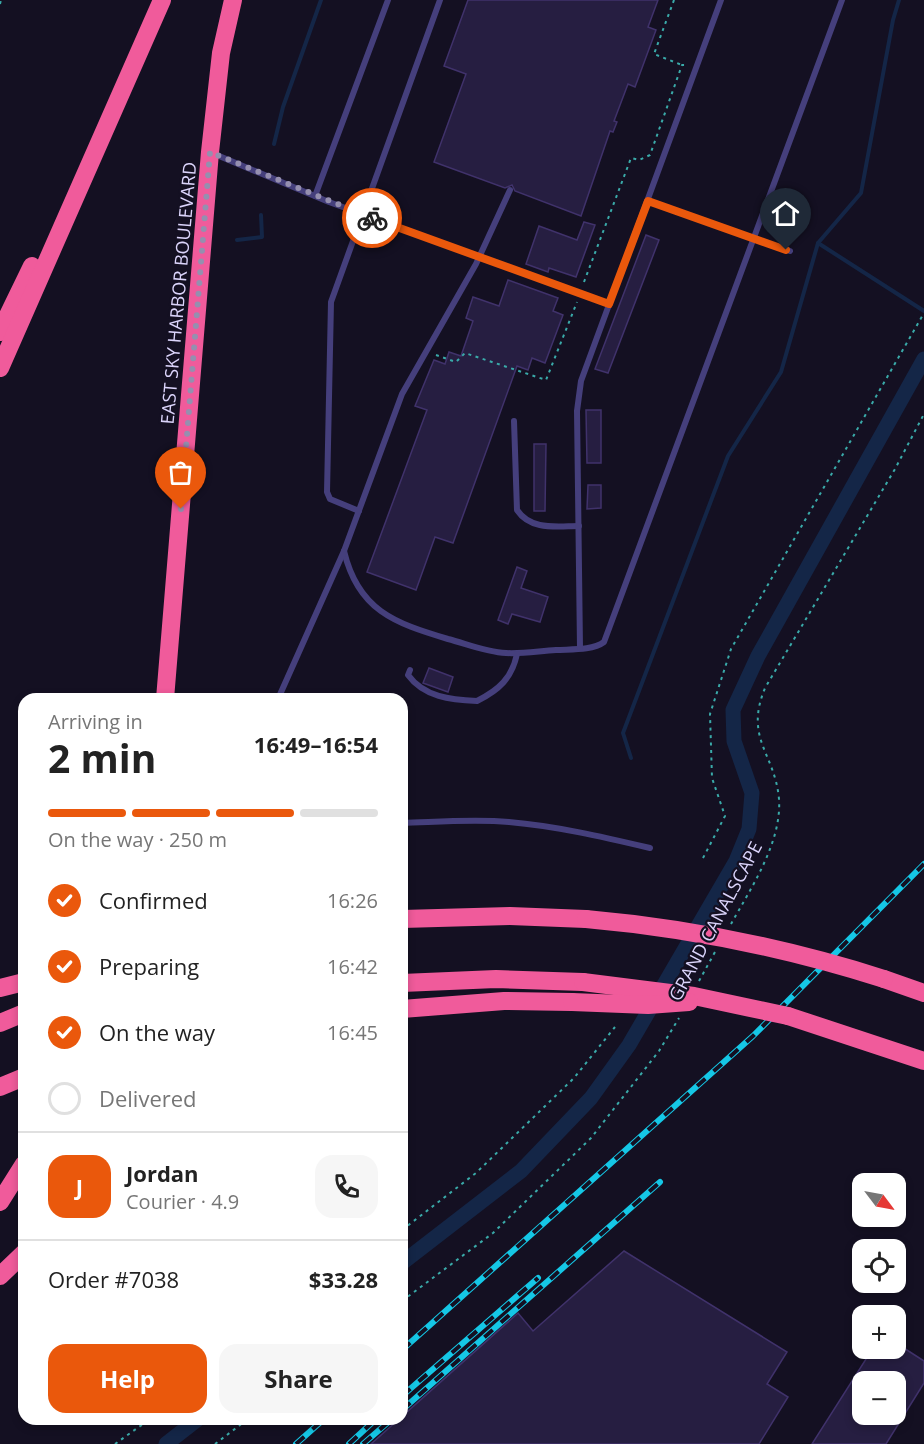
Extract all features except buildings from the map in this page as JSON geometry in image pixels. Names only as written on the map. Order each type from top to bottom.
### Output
[{"type":"highway","points":[[0,332],[153,0]]},
{"type":"highway","points":[[0,368],[162,0]]},
{"type":"highway","name":"EAST SKY HARBOR BOULEVARD","points":[[165,693],[211,145],[222,53],[233,0]]},
{"type":"highway","points":[[211,145],[245,0]]},
{"type":"highway","points":[[408,920],[510,916],[586,920],[663,928],[736,940],[810,957],[924,993]]},
{"type":"highway","points":[[408,983],[496,979],[583,982],[717,1000],[832,1029],[924,1061]]},
{"type":"highway","points":[[0,988],[18,984]]},
{"type":"highway","points":[[408,1009],[504,1001],[648,1005],[717,1000]]},
{"type":"highway","points":[[0,1023],[18,1016]]},
{"type":"highway","points":[[2,1087],[18,1080]]},
{"type":"highway","points":[[0,1182],[18,1160]]},
{"type":"highway","points":[[0,1202],[18,1174]]},
{"type":"highway","points":[[0,1276],[18,1259]]},
{"type":"lane","points":[[315,196],[388,0]]},
{"type":"lane","points":[[358,512],[332,500],[327,494],[327,407],[331,302],[440,0]]},
{"type":"lane","points":[[580,648],[578,397],[586,365],[721,0]]},
{"type":"lane","points":[[344,551],[349,571],[360,591],[387,616],[411,627],[488,651],[517,654],[599,645],[609,635],[842,0]]},
{"type":"lane","points":[[211,145],[315,196],[609,304]]},
{"type":"lane","points":[[281,693],[344,551],[402,394],[480,258],[510,190]]},
{"type":"lane","points":[[648,201],[790,251]]},
{"type":"lane","points":[[514,421],[517,510],[525,520],[540,526],[579,526]]},
{"type":"lane","points":[[410,670],[408,675],[418,688],[443,697],[477,701],[507,680],[513,670],[517,654]]},
{"type":"lane","points":[[408,823],[472,820],[509,822],[577,831],[650,848]]},
{"type":"path","points":[[0,4],[2,0]]},
{"type":"path","points":[[674,0],[654,54],[687,66],[691,57]]},
{"type":"path","points":[[584,282],[631,158],[639,160],[650,155],[682,64]]},
{"type":"path","points":[[434,355],[456,362],[465,353],[546,380],[577,302]]},
{"type":"path","points":[[703,858],[725,816],[712,778],[710,714],[731,650],[924,313]]},
{"type":"path","name":"GRAND CANALSCAPE","points":[[729,927],[771,846],[778,823],[779,800],[774,776],[759,741],[756,721],[758,704],[765,688],[895,469],[924,414]]},
{"type":"path","name":"GRAND CANALSCAPE","points":[[696,986],[718,947]]},
{"type":"path","name":"GRAND CANALSCAPE","points":[[408,1297],[493,1233],[591,1138],[659,1051],[680,1015]]},
{"type":"path","points":[[408,1225],[476,1173],[574,1078],[615,1027]]},
{"type":"path","points":[[115,1444],[142,1425]]},
{"type":"path","points":[[214,1444],[240,1425]]},
{"type":"waterway","points":[[274,144],[283,107],[321,0]]},
{"type":"waterway","points":[[631,758],[623,733],[728,456],[781,372],[818,243],[861,193],[893,20],[899,0]]},
{"type":"waterway","points":[[237,240],[262,237],[261,215]]},
{"type":"waterway","points":[[818,243],[924,311]]},
{"type":"waterway","points":[[408,1258],[521,1171],[591,1098],[629,1045],[736,861],[749,829],[752,793],[734,741],[733,710],[758,656],[924,359]]},
{"type":"waterway","points":[[166,1444],[190,1425]]},
{"type":"railway","points":[[408,1345],[753,1036],[924,864]]},
{"type":"railway","points":[[408,1405],[660,1182]]},
{"type":"railway","points":[[408,1391],[538,1278]]},
{"type":"railway","points":[[296,1444],[317,1425]]},
{"type":"railway","points":[[349,1444],[370,1425]]},
{"type":"railway","points":[[363,1444],[385,1425]]},
{"type":"way so far","points":[[181,509],[210,152],[372,218]]},
{"type":"route","points":[[372,218],[609,304],[648,201],[786,250]]}]
